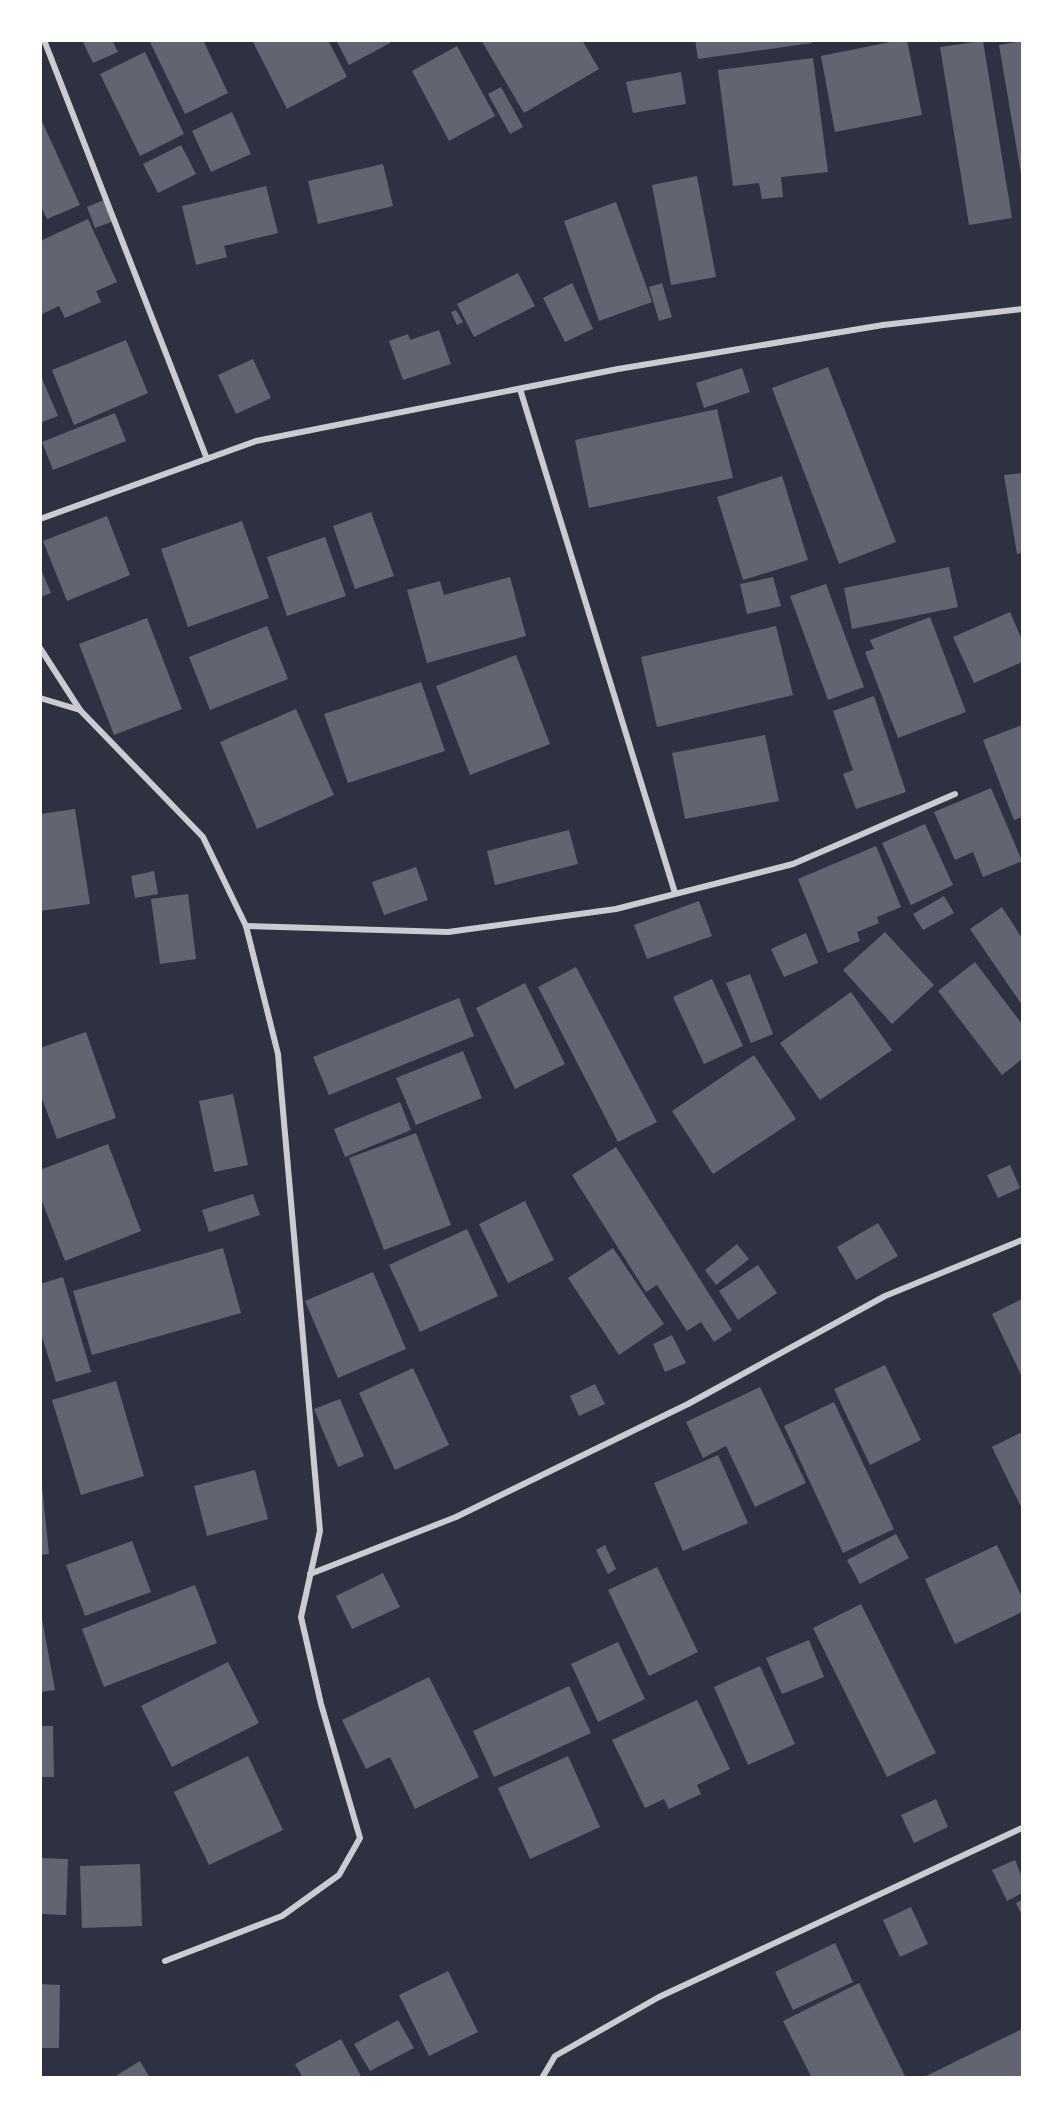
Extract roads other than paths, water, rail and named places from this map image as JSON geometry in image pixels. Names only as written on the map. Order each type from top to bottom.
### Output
[{"type":"street","points":[[44,40],[207,459]]},
{"type":"street","points":[[40,519],[256,441],[618,369],[883,325],[1023,309]]},
{"type":"street","points":[[520,389],[675,893]]},
{"type":"street","points":[[40,648],[80,710],[203,837],[246,926],[278,1054],[320,1531],[301,1617],[321,1704],[360,1838],[339,1875],[282,1916],[165,1961]]},
{"type":"street","points":[[40,698],[80,710]]},
{"type":"street","points":[[246,926],[448,932],[616,909],[793,864],[955,794]]},
{"type":"street","points":[[310,1574],[456,1517],[688,1404],[885,1296],[1023,1240]]},
{"type":"street","points":[[542,2078],[555,2056],[659,1997],[1023,1828]]}]
